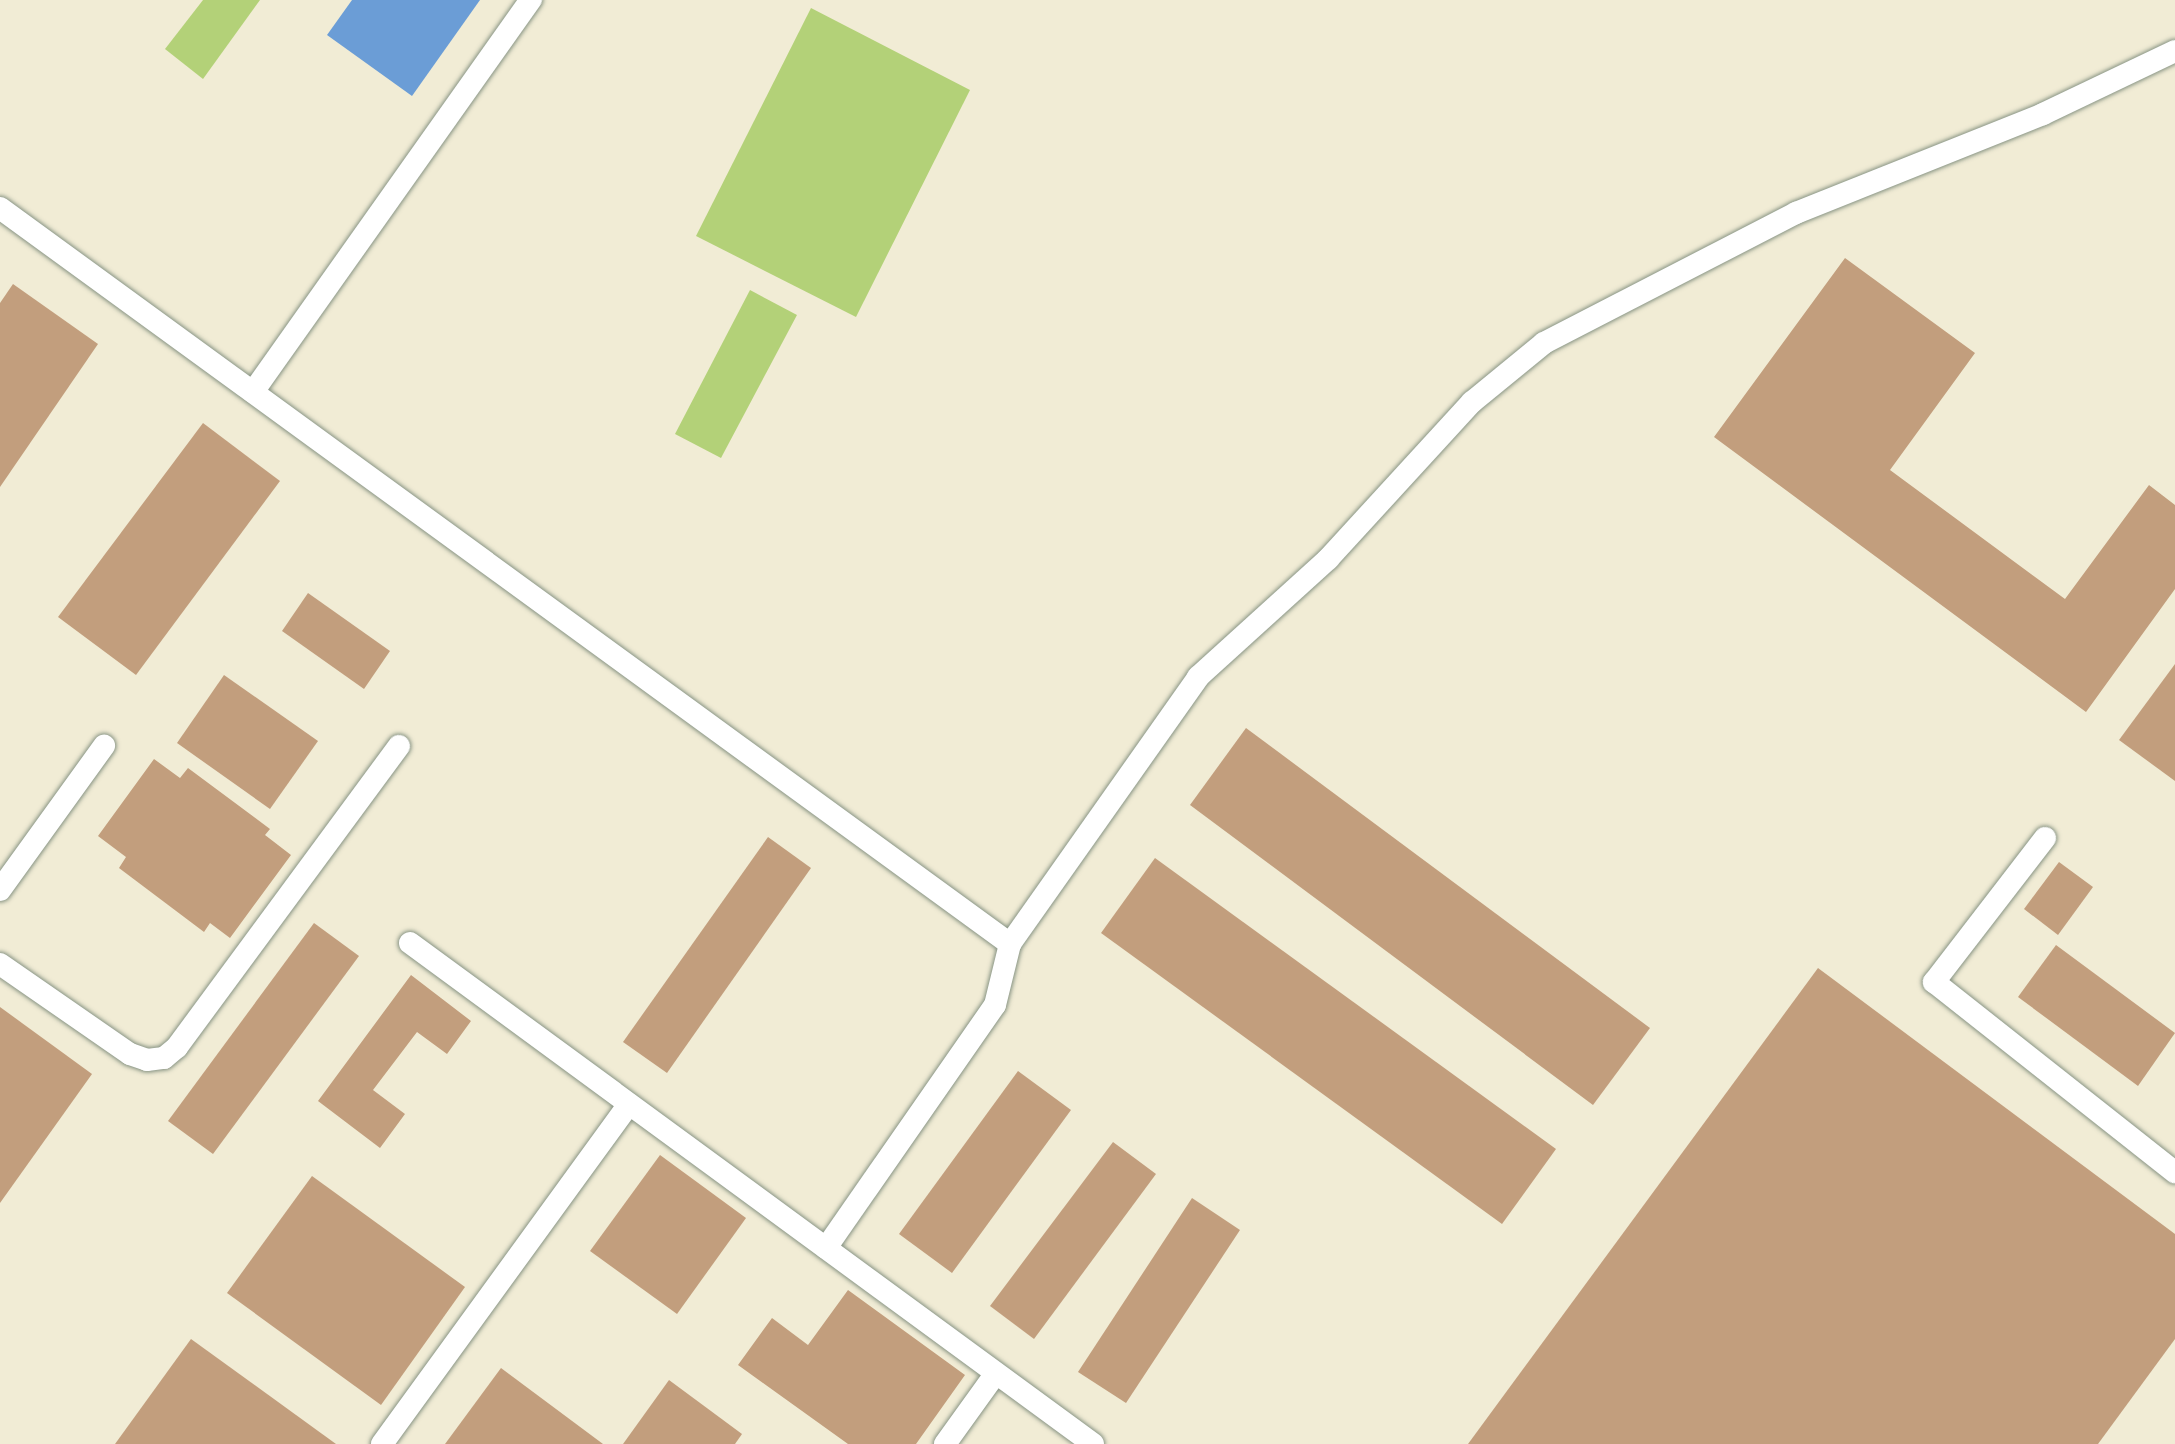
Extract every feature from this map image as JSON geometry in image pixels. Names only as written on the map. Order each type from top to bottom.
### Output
[{"type":"lane","points":[[253,392],[532,0]]},
{"type":"lane","points":[[826,1248],[996,1005],[1010,944],[1198,677],[1328,559],[1472,402],[1544,343],[1796,213],[2043,114],[2175,52]]},
{"type":"lane","points":[[0,208],[1010,944]]},
{"type":"lane","points":[[0,890],[104,746]]},
{"type":"lane","points":[[0,964],[130,1054],[148,1060],[164,1058],[177,1047],[399,746]]},
{"type":"lane","points":[[2045,838],[1934,982],[2175,1172]]},
{"type":"lane","points":[[410,943],[1093,1444]]},
{"type":"lane","points":[[382,1444],[629,1104]]},
{"type":"lane","points":[[945,1444],[996,1373]]},
{"type":"green space","points":[[203,0],[260,0],[203,79],[165,49]]},
{"type":"green space","points":[[811,8],[970,90],[856,317],[696,236]]},
{"type":"green space","points":[[750,290],[797,315],[721,458],[675,434]]},
{"type":"water","points":[[352,0],[480,0],[412,96],[327,35]]},
{"type":"building","points":[[1845,258],[1975,353],[1890,470],[2065,599],[2149,485],[2175,505],[2175,589],[2086,712],[1714,437]]},
{"type":"building","points":[[13,284],[98,344],[0,487],[0,303]]},
{"type":"building","points":[[203,423],[280,481],[136,675],[58,617]]},
{"type":"building","points":[[308,593],[390,651],[364,689],[282,631]]},
{"type":"building","points":[[2175,664],[2175,781],[2119,740]]},
{"type":"building","points":[[224,675],[318,741],[270,809],[177,743]]},
{"type":"building","points":[[1246,728],[1650,1028],[1593,1105],[1190,805]]},
{"type":"building","points":[[154,759],[180,778],[188,768],[270,829],[265,835],[291,855],[230,938],[210,923],[204,932],[119,868],[126,857],[98,836]]},
{"type":"building","points":[[768,837],[811,868],[667,1073],[623,1042]]},
{"type":"building","points":[[1155,858],[1556,1149],[1502,1224],[1101,933]]},
{"type":"building","points":[[2059,862],[2093,887],[2058,935],[2024,909]]},
{"type":"building","points":[[314,923],[359,956],[213,1154],[168,1121]]},
{"type":"building","points":[[2056,945],[2175,1033],[2138,1086],[2018,997]]},
{"type":"building","points":[[1818,968],[2175,1234],[2175,1339],[2098,1444],[1468,1444]]},
{"type":"building","points":[[411,975],[471,1021],[447,1054],[417,1032],[373,1090],[405,1114],[380,1148],[318,1101]]},
{"type":"building","points":[[0,1007],[92,1074],[0,1203]]},
{"type":"building","points":[[1018,1071],[1071,1110],[952,1273],[899,1234]]},
{"type":"building","points":[[1113,1142],[1156,1174],[1034,1339],[990,1306]]},
{"type":"building","points":[[660,1155],[746,1218],[677,1314],[590,1251]]},
{"type":"building","points":[[312,1176],[465,1287],[381,1405],[227,1293]]},
{"type":"building","points":[[1192,1198],[1240,1230],[1126,1403],[1078,1372]]},
{"type":"building","points":[[848,1290],[965,1375],[916,1444],[848,1444],[738,1365],[772,1318],[808,1345]]},
{"type":"building","points":[[191,1339],[336,1444],[115,1444]]},
{"type":"building","points":[[501,1368],[603,1444],[445,1444]]},
{"type":"building","points":[[669,1380],[742,1434],[735,1444],[623,1444]]}]
